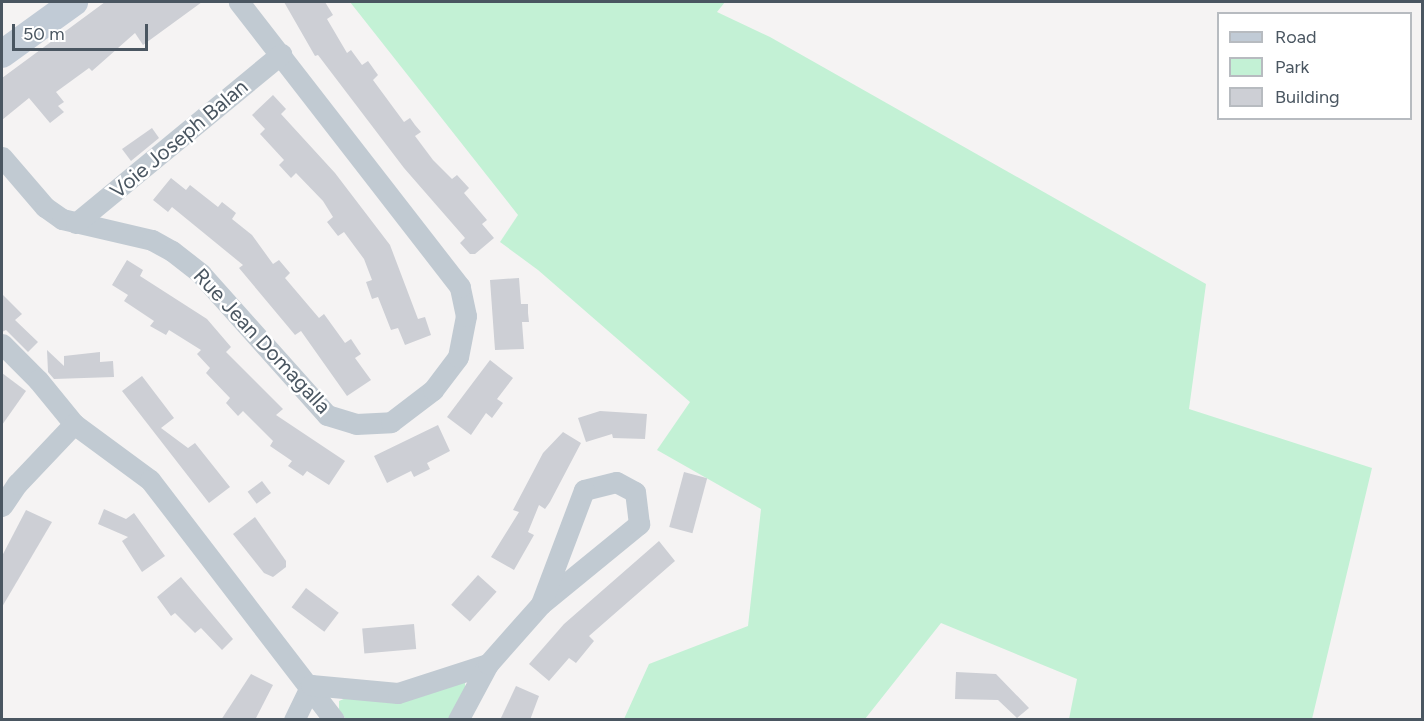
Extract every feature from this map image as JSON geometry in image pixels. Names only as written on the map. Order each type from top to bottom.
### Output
[{"type":"main road","points":[[2,54],[74,2]]},
{"type":"street","name":"Rue Jean Domagalla","points":[[2,157],[45,207],[76,224],[152,240],[172,251],[201,274],[327,415],[356,424],[391,422],[433,390],[458,357],[466,316],[460,287],[239,2]]},
{"type":"street","name":"Voie Joseph Balan","points":[[76,224],[281,54]]},
{"type":"street","points":[[2,344],[38,380],[74,424],[150,480],[311,686],[334,720]]},
{"type":"street","points":[[2,506],[17,484],[74,424]]},
{"type":"street","points":[[458,720],[488,663],[541,604],[639,524],[635,492],[616,482],[584,490],[541,604]]},
{"type":"street","points":[[311,686],[398,693],[488,663]]},
{"type":"street","points":[[294,720],[311,686]]},
{"type":"green space","points":[[350,2],[725,2],[717,12],[770,37],[1206,284],[1189,409],[1372,468],[1312,719],[1069,719],[1077,679],[941,623],[865,719],[624,719],[649,664],[748,626],[761,509],[657,450],[690,402],[538,270],[500,242],[518,215]]},
{"type":"green space","points":[[458,680],[465,683],[465,691],[452,719],[346,719],[339,710],[339,701],[346,698],[393,703],[426,695]]},
{"type":"building","points":[[105,2],[202,2],[143,45],[135,33],[92,71],[89,68],[56,92],[64,102],[58,106],[64,112],[50,123],[29,98],[2,120],[2,78]]},
{"type":"building","points":[[284,2],[325,2],[333,15],[327,19],[347,53],[351,50],[362,65],[368,61],[378,75],[373,80],[404,122],[410,118],[421,132],[415,136],[433,160],[452,179],[457,175],[469,188],[464,193],[487,220],[482,224],[494,238],[475,254],[470,254],[460,243],[465,238],[404,168],[318,55],[315,56]]},
{"type":"building","points":[[273,95],[286,109],[281,114],[335,173],[390,245],[418,319],[425,317],[431,335],[405,345],[398,328],[391,330],[378,297],[372,299],[366,282],[372,280],[364,259],[344,232],[338,236],[327,222],[333,217],[323,201],[296,173],[291,178],[279,165],[284,160],[260,134],[265,129],[252,115]]},
{"type":"building","points":[[152,128],[159,138],[131,161],[122,149]]},
{"type":"building","points":[[171,178],[186,190],[190,185],[218,207],[222,202],[236,213],[232,219],[252,235],[273,264],[279,260],[290,273],[285,278],[319,318],[324,314],[345,343],[351,339],[361,354],[355,358],[371,380],[347,396],[301,331],[295,335],[239,268],[243,265],[172,207],[168,212],[153,200]]},
{"type":"building","points":[[127,260],[143,270],[140,276],[207,319],[231,347],[226,352],[283,409],[276,415],[345,461],[329,485],[307,471],[303,476],[288,466],[292,461],[270,446],[273,441],[243,411],[238,416],[226,403],[230,398],[206,373],[210,368],[197,354],[201,350],[169,330],[166,335],[150,326],[154,321],[124,301],[128,295],[112,285]]},
{"type":"building","points":[[519,278],[521,304],[528,304],[529,322],[522,322],[524,349],[495,350],[490,280]]},
{"type":"building","points":[[2,294],[22,314],[15,320],[38,342],[28,352],[6,330],[2,332]]},
{"type":"building","points":[[47,350],[64,366],[64,356],[100,352],[100,362],[113,361],[114,377],[54,379],[48,372]]},
{"type":"building","points":[[490,360],[513,378],[497,399],[503,403],[492,418],[486,413],[471,435],[447,417]]},
{"type":"building","points":[[2,373],[26,391],[2,425]]},
{"type":"building","points":[[142,376],[174,418],[161,428],[188,448],[195,443],[230,487],[209,503],[122,391]]},
{"type":"building","points":[[600,411],[647,414],[645,439],[613,438],[612,434],[586,442],[578,418]]},
{"type":"building","points":[[438,425],[450,451],[427,463],[430,469],[414,477],[411,471],[387,483],[374,456]]},
{"type":"building","points":[[563,432],[581,443],[550,502],[545,509],[539,505],[528,532],[534,535],[514,570],[491,557],[519,512],[513,510],[543,453]]},
{"type":"building","points":[[684,472],[707,478],[692,533],[669,527]]},
{"type":"building","points":[[262,481],[271,493],[257,504],[248,492]]},
{"type":"building","points":[[104,509],[126,519],[134,513],[165,556],[142,572],[122,541],[128,537],[98,524]]},
{"type":"building","points":[[26,510],[52,522],[2,607],[2,556]]},
{"type":"building","points":[[255,517],[286,561],[286,567],[273,577],[264,573],[233,534]]},
{"type":"building","points":[[659,541],[675,561],[589,636],[594,641],[576,663],[569,658],[549,681],[529,664],[564,624]]},
{"type":"building","points":[[478,575],[497,592],[470,621],[451,605]]},
{"type":"building","points":[[181,577],[233,639],[222,650],[201,628],[195,633],[175,613],[171,616],[157,597]]},
{"type":"building","points":[[306,588],[339,613],[324,632],[292,607]]},
{"type":"building","points":[[414,624],[416,649],[364,653],[362,629]]},
{"type":"building","points":[[956,672],[996,674],[1029,708],[1017,718],[998,700],[955,699]]},
{"type":"building","points":[[251,674],[273,685],[255,720],[221,720]]},
{"type":"building","points":[[516,686],[539,696],[530,720],[500,720]]}]
